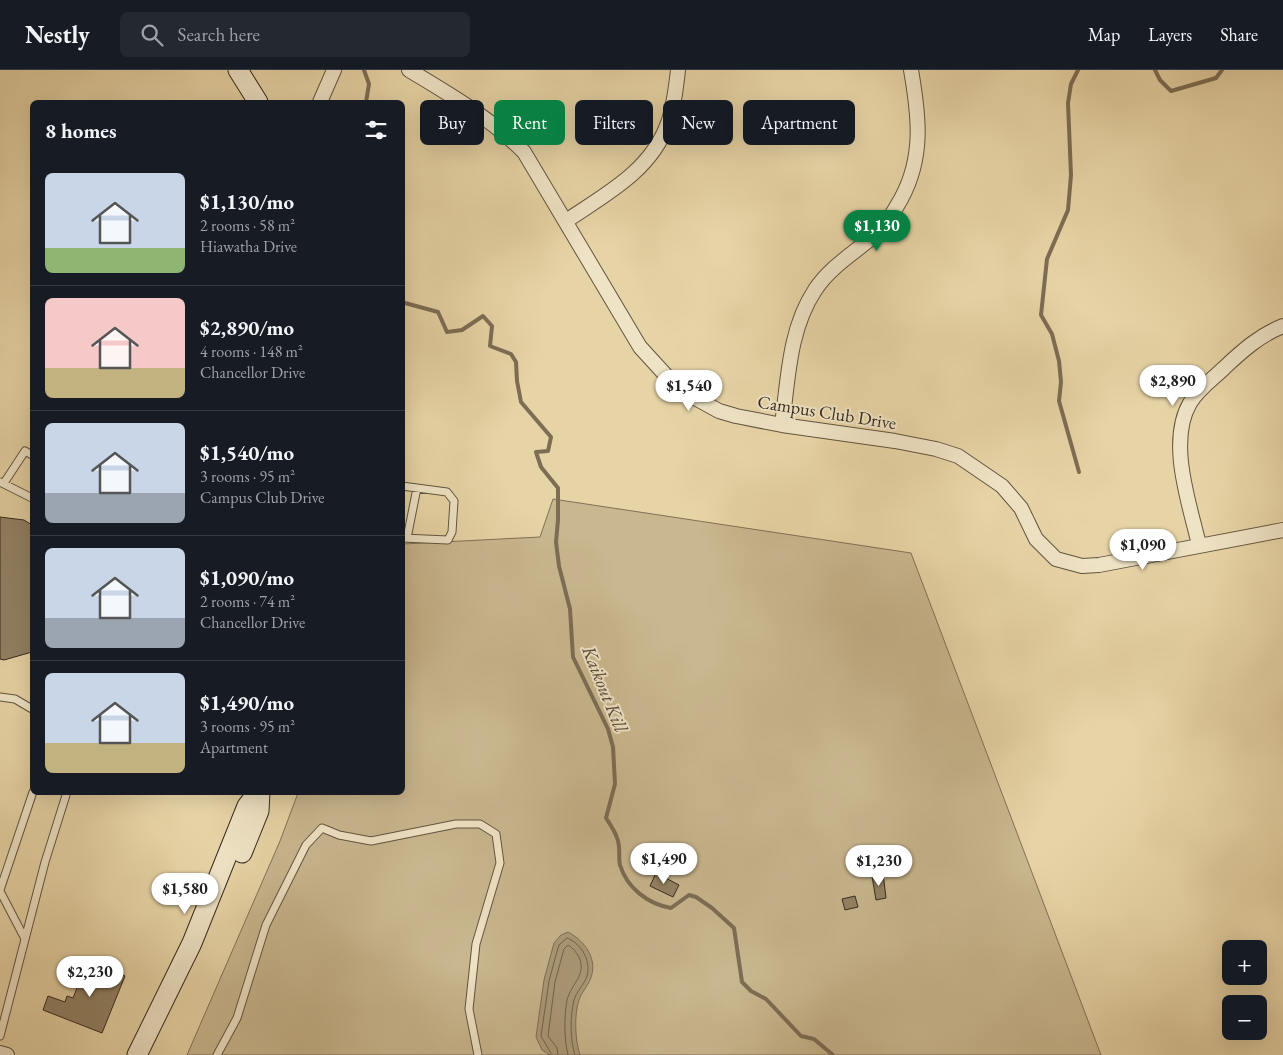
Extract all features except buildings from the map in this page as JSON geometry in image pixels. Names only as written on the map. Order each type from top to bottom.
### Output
[{"type":"main road","points":[[238,70],[257,100]]},
{"type":"main road","points":[[137,1055],[192,943],[247,806],[256,795]]},
{"type":"main road","points":[[151,1055],[206,940],[259,811],[259,795]]},
{"type":"street","points":[[321,100],[334,70]]},
{"type":"street","name":"Campus Club Drive","points":[[410,70],[474,109],[501,130],[524,152],[640,347],[672,382],[688,394],[719,411],[782,425],[895,441],[936,449],[958,456],[1002,486],[1021,508],[1036,539],[1056,559],[1082,566],[1099,565],[1199,545]]},
{"type":"street","points":[[566,221],[640,169],[659,143],[668,123],[678,70]]},
{"type":"street","points":[[782,425],[799,322],[814,291],[832,270],[882,228],[892,216],[910,184],[918,148],[919,114],[911,70]]},
{"type":"street","points":[[1283,326],[1265,333],[1201,389],[1190,404],[1182,422],[1180,452],[1183,477],[1199,545],[1283,530]]},
{"type":"street","points":[[0,1053],[7,1055]]},
{"type":"lane","points":[[29,453],[2,483],[30,497]]},
{"type":"lane","points":[[405,486],[417,488],[446,492],[452,496],[454,501],[452,532],[448,540],[405,538],[417,488]]},
{"type":"lane","points":[[0,697],[15,699],[30,707]]},
{"type":"lane","points":[[25,939],[0,891],[31,795]]},
{"type":"lane","points":[[0,1036],[45,862],[66,795]]},
{"type":"lane","points":[[217,1055],[237,1018],[266,925],[306,845],[322,828],[339,835],[371,841],[456,824],[480,824],[496,834],[500,863],[476,944],[469,1010],[478,1055]]},
{"type":"shaded area","points":[[553,499],[911,553],[1101,1055],[187,1055],[280,841],[297,795],[405,795],[405,544],[540,537]]},
{"type":"water","points":[[568,932],[585,946],[593,965],[589,983],[580,997],[577,1006],[576,1035],[580,1055],[550,1055],[542,1050],[536,1037],[544,980],[554,943],[561,935]]},
{"type":"waterway","name":"Kaikout Kill","points":[[364,70],[369,84],[366,100]]},
{"type":"waterway","points":[[1078,70],[1071,84],[1068,103],[1071,175],[1068,210],[1047,259],[1041,315],[1052,334],[1059,361],[1061,382],[1059,401],[1079,472]]},
{"type":"waterway","points":[[1155,70],[1160,80],[1171,91],[1216,78],[1222,70]]},
{"type":"waterway","name":"Kaikout Kill","points":[[405,303],[438,312],[447,332],[462,330],[483,316],[492,326],[490,346],[511,354],[516,362],[521,402],[551,437],[548,451],[536,452],[541,467],[558,488],[556,542],[559,566],[570,609],[573,657],[608,729],[613,747],[615,784],[606,818],[614,830],[618,841],[619,862],[623,873],[633,888],[654,903],[671,908],[689,895],[696,897],[712,908],[734,928],[742,982],[751,991],[766,999],[801,1036],[814,1039],[833,1055]]}]
